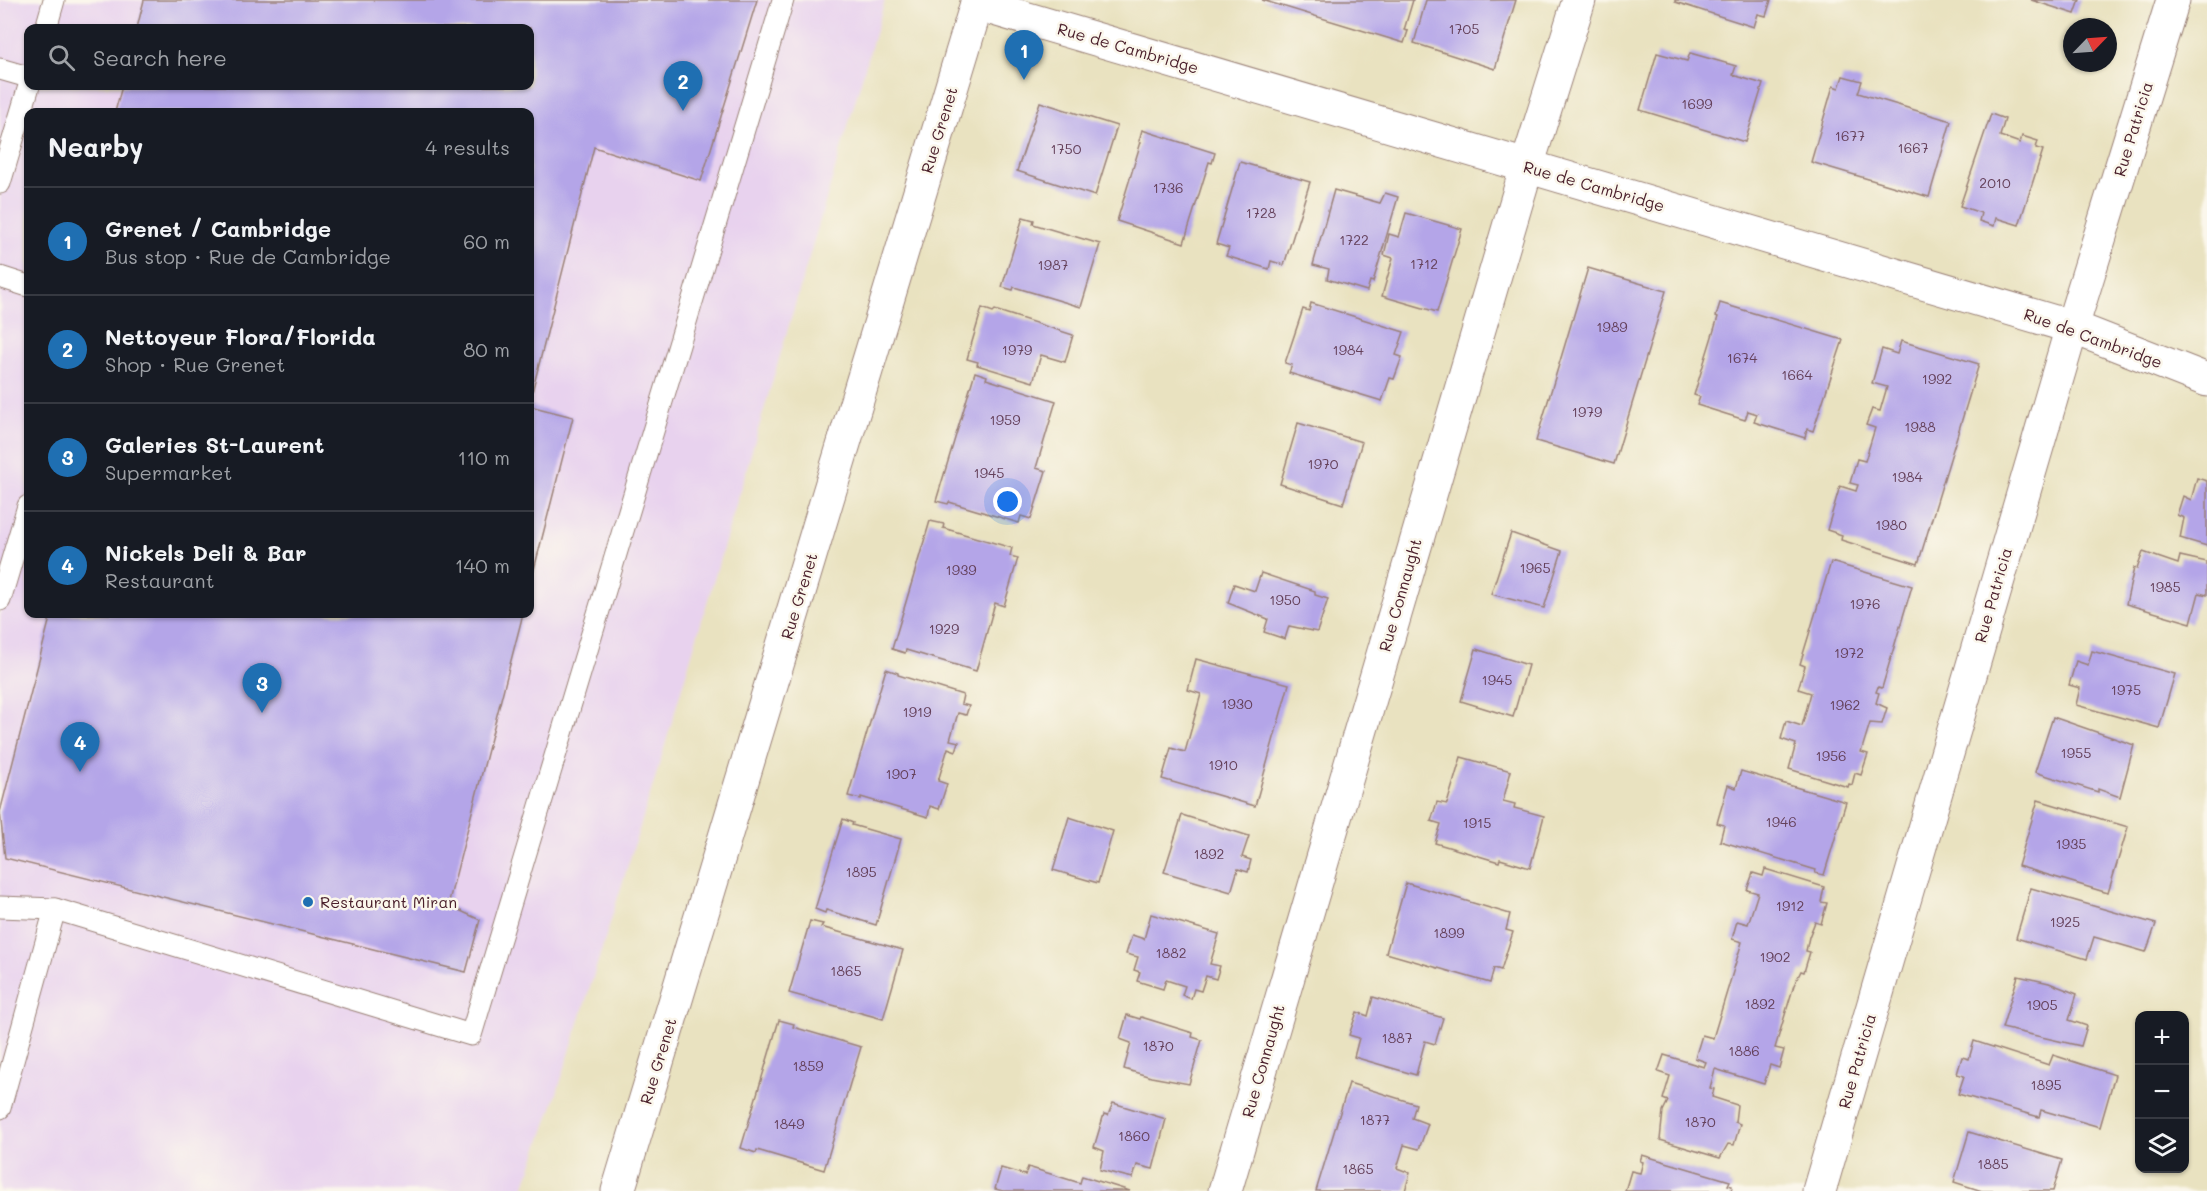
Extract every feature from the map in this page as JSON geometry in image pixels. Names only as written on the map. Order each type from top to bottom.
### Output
[{"type":"street","name":"Rue Connaught","points":[[1225,1191],[1527,166],[1579,0]]},
{"type":"street","name":"Rue Patricia","points":[[1819,1191],[2072,327],[2173,0]]},
{"type":"street","name":"Rue de Cambridge","points":[[973,1],[2072,327],[2207,380]]},
{"type":"street","name":"Rue Grenet","points":[[618,1191],[973,1]]},
{"type":"lane","points":[[47,24],[54,0]]},
{"type":"lane","points":[[0,907],[55,909],[471,1035],[783,0]]},
{"type":"lane","points":[[0,69],[24,76]]},
{"type":"lane","points":[[0,183],[28,90]]},
{"type":"lane","points":[[0,277],[24,285]]},
{"type":"lane","points":[[0,600],[24,519]]},
{"type":"lane","points":[[0,1108],[55,909]]},
{"type":"shaded area","points":[[0,0],[885,0],[657,772],[556,1096],[523,1191],[0,1191]]},
{"type":"building","points":[[144,0],[757,0],[701,181],[594,147],[534,384],[534,108],[116,108],[121,90],[534,90],[534,24],[138,24]]},
{"type":"building","points":[[1262,0],[1413,0],[1404,30],[1408,31],[1404,43]]},
{"type":"building","points":[[1426,0],[1516,0],[1495,69],[1414,43]]},
{"type":"building","points":[[1675,0],[1771,0],[1766,16],[1758,14],[1754,27],[1675,2]]},
{"type":"building","points":[[2031,0],[2080,0],[2075,14]]},
{"type":"building","points":[[1657,53],[1687,61],[1690,53],[1736,66],[1733,75],[1763,84],[1745,142],[1640,110]]},
{"type":"building","points":[[1843,76],[1862,81],[1858,93],[1951,121],[1929,197],[1811,162],[1833,86],[1839,88]]},
{"type":"building","points":[[1040,102],[1117,126],[1095,196],[1017,171]]},
{"type":"building","points":[[1991,114],[2005,119],[2000,136],[2020,143],[2022,136],[2038,141],[2036,148],[2043,150],[2019,225],[1996,218],[1994,226],[1979,221],[1981,213],[1960,206]]},
{"type":"building","points":[[1142,130],[1215,153],[1212,163],[1209,162],[1184,243],[1117,221],[1141,142],[1139,141]]},
{"type":"building","points":[[1240,162],[1310,182],[1284,265],[1271,261],[1269,269],[1226,256],[1229,248],[1216,244]]},
{"type":"building","points":[[1334,190],[1380,203],[1385,193],[1398,197],[1373,282],[1370,281],[1367,291],[1327,279],[1329,269],[1313,265]]},
{"type":"building","points":[[1406,213],[1462,229],[1437,312],[1382,296],[1393,258],[1384,255],[1389,234],[1399,237]]},
{"type":"building","points":[[1023,217],[1034,220],[1033,224],[1100,244],[1081,307],[1014,287],[1013,290],[1002,287]]},
{"type":"building","points":[[1588,268],[1666,291],[1614,464],[1536,441]]},
{"type":"building","points":[[1311,303],[1404,332],[1396,355],[1402,357],[1394,379],[1390,378],[1382,401],[1289,373],[1292,365],[1285,363],[1303,309],[1309,311]]},
{"type":"building","points":[[1720,303],[1843,340],[1813,431],[1807,429],[1805,438],[1754,422],[1757,414],[1748,411],[1745,420],[1697,405],[1700,397],[1694,395],[1718,317],[1716,316]]},
{"type":"building","points":[[982,308],[1073,335],[1065,362],[1041,355],[1033,382],[977,365],[978,362],[967,359]]},
{"type":"building","points":[[1901,341],[1979,364],[1918,564],[1841,540],[1842,535],[1827,530],[1840,486],[1856,491],[1858,485],[1850,483],[1857,459],[1865,461],[1875,428],[1866,425],[1872,409],[1880,411],[1887,387],[1872,383],[1882,349],[1897,354]]},
{"type":"building","points":[[975,372],[987,376],[986,379],[1056,401],[1036,468],[1046,471],[1031,519],[1021,516],[1019,523],[949,502],[948,504],[936,501]]},
{"type":"building","points":[[534,407],[573,417],[534,569]]},
{"type":"building","points":[[1298,423],[1362,442],[1343,504],[1280,484]]},
{"type":"building","points":[[2197,478],[2207,481],[2207,546],[2180,538],[2184,518],[2177,515],[2183,496],[2191,500]]},
{"type":"building","points":[[930,521],[944,524],[943,528],[1012,548],[1010,556],[1018,558],[1004,606],[995,603],[976,671],[906,650],[905,653],[892,649]]},
{"type":"building","points":[[1511,533],[1562,551],[1544,608],[1491,594]]},
{"type":"building","points":[[2143,552],[2178,564],[2180,556],[2207,562],[2207,595],[2199,593],[2191,623],[2126,604],[2134,568],[2137,569]]},
{"type":"building","points":[[1831,562],[1912,586],[1882,688],[1878,687],[1876,692],[1879,693],[1876,703],[1887,708],[1882,724],[1870,723],[1861,752],[1868,754],[1861,775],[1855,773],[1852,785],[1849,784],[1848,787],[1789,769],[1796,744],[1781,739],[1786,721],[1802,726],[1811,693],[1798,689],[1805,666],[1800,664]]},
{"type":"building","points":[[1261,573],[1315,591],[1315,595],[1328,599],[1317,632],[1289,626],[1285,639],[1264,632],[1268,619],[1228,603],[1234,584],[1255,591]]},
{"type":"building","points":[[50,618],[522,618],[448,905],[480,920],[466,972],[5,858],[0,812]]},
{"type":"building","points":[[1476,649],[1528,665],[1513,717],[1461,701]]},
{"type":"building","points":[[2092,651],[2175,674],[2159,728],[2076,705],[2080,688],[2069,685],[2076,661],[2088,665]]},
{"type":"building","points":[[1196,659],[1289,684],[1255,806],[1162,779],[1171,748],[1185,752],[1201,694],[1188,690]]},
{"type":"building","points":[[886,669],[898,675],[963,695],[961,704],[969,706],[966,715],[958,713],[950,740],[959,742],[956,751],[948,748],[938,781],[947,784],[939,809],[930,806],[928,817],[861,797],[861,799],[848,796]]},
{"type":"building","points":[[2053,717],[2134,745],[2120,797],[2035,772]]},
{"type":"building","points":[[1461,757],[1511,771],[1503,801],[1515,804],[1514,808],[1544,816],[1530,868],[1500,859],[1499,862],[1435,843],[1441,824],[1431,821],[1437,802],[1447,804]]},
{"type":"building","points":[[1741,771],[1846,802],[1824,875],[1815,873],[1816,870],[1720,841],[1724,825],[1717,823],[1728,785],[1736,788]]},
{"type":"building","points":[[2038,800],[2128,827],[2108,893],[2018,866]]},
{"type":"building","points":[[1182,815],[1249,836],[1242,857],[1251,860],[1248,872],[1238,869],[1231,892],[1164,872]]},
{"type":"building","points":[[1069,817],[1113,831],[1098,883],[1053,870]]},
{"type":"building","points":[[843,819],[853,823],[852,825],[901,839],[876,925],[826,910],[825,913],[815,909]]},
{"type":"building","points":[[1765,869],[1824,887],[1821,902],[1827,903],[1821,924],[1815,922],[1809,937],[1806,951],[1810,952],[1804,972],[1801,971],[1794,985],[1775,1048],[1784,1050],[1779,1068],[1770,1065],[1764,1084],[1715,1069],[1710,1088],[1714,1089],[1712,1097],[1737,1105],[1735,1122],[1740,1124],[1734,1145],[1728,1144],[1720,1158],[1660,1140],[1663,1111],[1668,1101],[1663,1099],[1670,1076],[1658,1072],[1664,1055],[1704,1067],[1706,1062],[1695,1058],[1702,1035],[1713,1038],[1742,942],[1732,939],[1737,921],[1748,924],[1758,893],[1747,890],[1753,873],[1763,876]]},
{"type":"building","points":[[1406,883],[1510,914],[1506,930],[1513,932],[1501,970],[1494,968],[1490,983],[1386,953]]},
{"type":"building","points":[[2031,888],[2156,924],[2146,952],[2094,937],[2087,959],[2016,938]]},
{"type":"building","points":[[1151,914],[1219,934],[1210,964],[1220,966],[1216,979],[1206,976],[1201,991],[1194,989],[1191,999],[1182,995],[1185,986],[1166,980],[1163,989],[1137,981],[1140,972],[1134,970],[1138,957],[1126,954],[1132,935],[1144,939]]},
{"type":"building","points":[[810,921],[823,924],[821,927],[903,950],[883,1019],[789,993]]},
{"type":"building","points":[[2018,976],[2049,983],[2077,994],[2069,1020],[2087,1026],[2081,1046],[2002,1028]]},
{"type":"building","points":[[1373,997],[1443,1018],[1435,1044],[1425,1041],[1416,1075],[1354,1057],[1359,1038],[1349,1035],[1357,1012],[1368,1016]]},
{"type":"building","points":[[1127,1015],[1193,1033],[1192,1037],[1202,1040],[1189,1084],[1124,1069],[1131,1043],[1120,1039]]},
{"type":"building","points":[[779,1020],[794,1024],[793,1027],[861,1047],[824,1170],[757,1150],[756,1153],[741,1148]]},
{"type":"building","points":[[1974,1041],[2049,1065],[2053,1055],[2115,1075],[2100,1127],[2041,1110],[2039,1117],[1958,1094],[1964,1076],[1957,1074],[1962,1057],[1969,1059]]},
{"type":"building","points":[[1349,1083],[1416,1104],[1412,1118],[1428,1124],[1419,1149],[1404,1145],[1397,1168],[1410,1173],[1405,1191],[1316,1191]]},
{"type":"building","points":[[1113,1103],[1166,1119],[1153,1169],[1137,1165],[1133,1178],[1100,1170],[1104,1151],[1094,1147],[1104,1114],[1108,1115]]},
{"type":"building","points":[[1969,1132],[2062,1160],[2053,1191],[1982,1191],[1954,1182]]},
{"type":"building","points":[[1642,1155],[1730,1181],[1728,1185],[1732,1186],[1731,1191],[1625,1191],[1631,1171],[1640,1173]]},
{"type":"building","points":[[1028,1167],[1080,1183],[1082,1176],[1130,1191],[1003,1191],[995,1189],[1001,1168],[1025,1175]]},
{"type":"place","name":"Grenet / Cambridge","points":[[1024,80]]},
{"type":"place","name":"Nettoyeur Flora/Florida","points":[[683,111]]},
{"type":"place","name":"Galeries St-Laurent","points":[[262,713]]},
{"type":"place","name":"Nickels Deli & Bar","points":[[80,772]]},
{"type":"place","name":"Restaurant Miran","points":[[308,902]]}]
